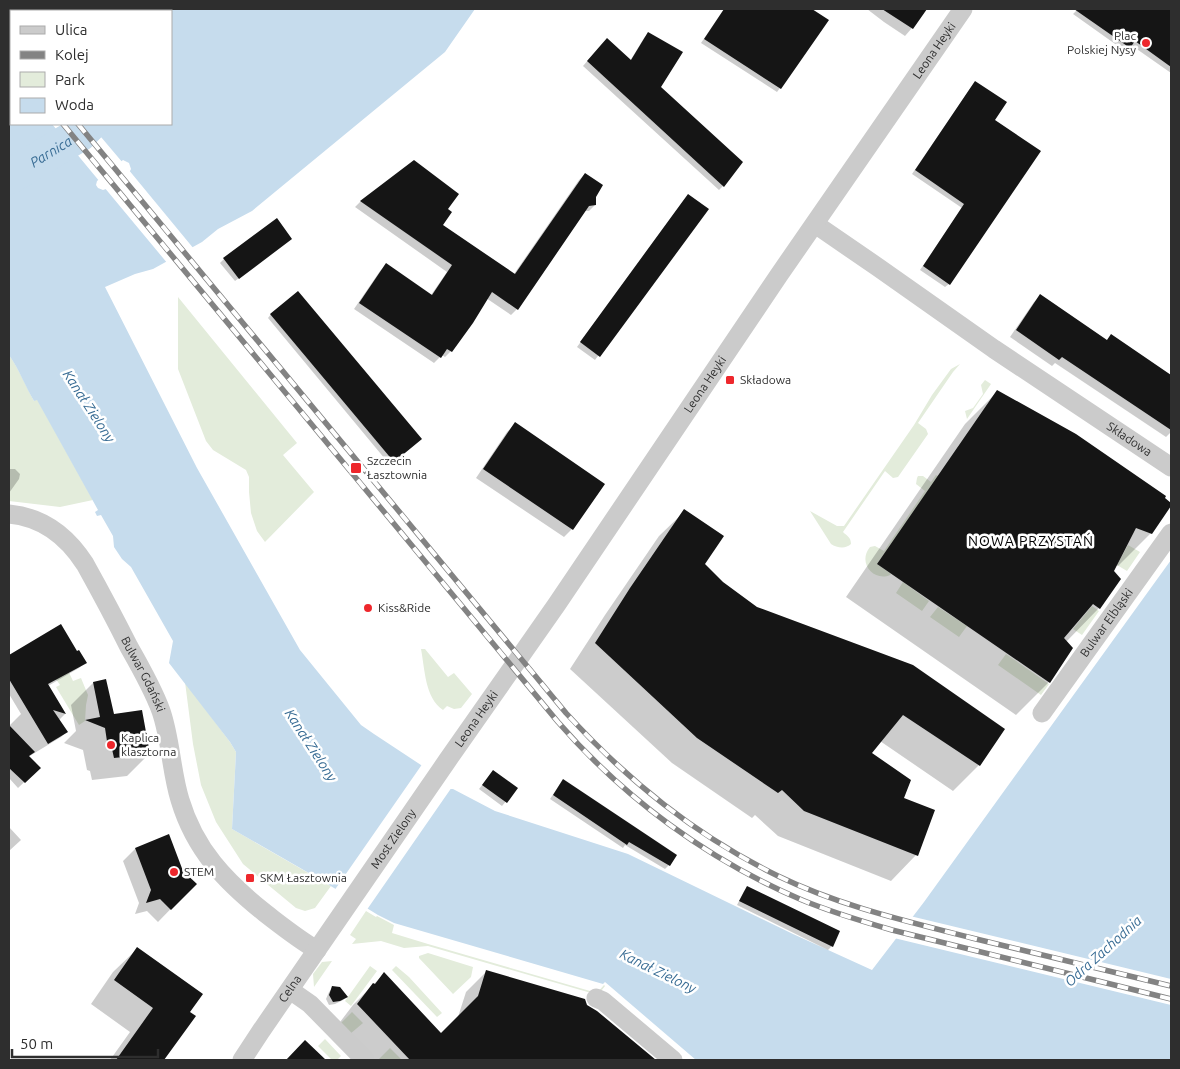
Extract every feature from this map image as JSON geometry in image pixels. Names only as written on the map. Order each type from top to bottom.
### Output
[{"type":"street","name":"Leona Heyki","points":[[447,761],[557,604],[963,9]]},
{"type":"street","name":"Składowa","points":[[815,224],[994,350],[1171,468]]},
{"type":"street","name":"Bulwar Gdański","points":[[9,514],[32,519],[54,530],[72,545],[85,564],[156,699],[167,732],[180,801],[194,833],[210,859],[228,881],[242,894],[293,935],[317,950]]},
{"type":"street","name":"Bulwar Elbląski","points":[[1042,713],[1171,533]]},
{"type":"street","name":"Most Zielony","points":[[339,918],[447,761]]},
{"type":"street","name":"Celna","points":[[242,1060],[339,918]]},
{"type":"street","points":[[290,990],[310,1004],[365,1060]]},
{"type":"street","points":[[596,998],[603,1001],[673,1060]]},
{"type":"green space","points":[[178,297],[297,443],[283,455],[314,492],[265,542],[257,531],[251,513],[249,477],[246,470],[213,450],[206,441],[178,369]]},
{"type":"green space","points":[[9,355],[34,401],[37,399],[93,500],[60,507],[9,501]]},
{"type":"green space","points":[[960,364],[918,423],[926,429],[928,434],[898,477],[893,478],[885,471],[843,532],[850,538],[851,544],[847,547],[841,547],[831,544],[810,511],[837,526],[844,526],[914,425],[932,395],[951,369]]},
{"type":"green space","points":[[985,380],[991,384],[967,419],[965,411],[973,408],[983,394],[981,385]]},
{"type":"green space","points":[[936,475],[938,476],[877,564],[891,574],[878,576],[873,573],[866,565],[866,553],[870,547],[875,546],[884,551],[925,491],[916,484],[918,476],[923,476],[931,482]]},
{"type":"green space","points":[[1128,545],[1140,552],[1127,571],[1117,565]]},
{"type":"green space","points":[[903,582],[929,601],[922,611],[896,593]]},
{"type":"green space","points":[[1092,606],[1099,611],[1082,635],[1073,629]]},
{"type":"green space","points":[[938,607],[967,626],[959,637],[930,617]]},
{"type":"green space","points":[[421,649],[425,649],[448,677],[454,673],[472,694],[461,708],[454,709],[447,706],[443,710],[437,705],[429,691]]},
{"type":"green space","points":[[1006,654],[1049,684],[1041,695],[998,665]]},
{"type":"green space","points":[[62,658],[73,681],[81,678],[88,695],[85,721],[79,725],[56,687],[60,685],[51,672]]},
{"type":"green space","points":[[185,682],[236,752],[232,829],[331,886],[315,908],[305,911],[296,908],[243,864],[216,822],[201,785],[193,744]]},
{"type":"green space","points":[[366,911],[394,925],[392,933],[597,993],[605,986],[598,995],[428,946],[404,948],[381,941],[352,944],[356,939],[350,935]]},
{"type":"green space","points":[[428,953],[473,967],[471,977],[453,994],[419,958],[419,956]]},
{"type":"green space","points":[[332,961],[314,987],[313,974],[322,962]]},
{"type":"green space","points":[[370,966],[377,971],[351,1006],[345,1001]]},
{"type":"green space","points":[[396,966],[409,977],[442,1013],[437,1017],[392,970]]},
{"type":"green space","points":[[352,1012],[363,1023],[350,1034],[340,1024]]},
{"type":"green space","points":[[325,1039],[341,1056],[337,1060],[332,1060],[318,1046]]},
{"type":"green space","points":[[390,1048],[402,1060],[378,1060]]},
{"type":"water","points":[[9,9],[475,9],[445,52],[252,211],[218,229],[202,242],[153,269],[135,274],[105,287],[197,468],[300,650],[361,725],[421,765],[450,789],[495,811],[628,854],[872,970],[924,902],[1171,560],[1171,1060],[696,1060],[605,982],[603,984],[394,923],[232,829],[236,752],[169,663],[173,641],[131,567],[122,559],[114,547],[113,536],[101,515],[97,516],[95,512],[98,510],[37,400],[34,401],[9,355]],"holes":[[[123,160],[129,163],[130,171],[106,189],[98,188],[96,185],[97,181]]]},
{"type":"pier","points":[[9,25],[10,74],[9,72]]},
{"type":"pier","points":[[53,125],[75,125],[66,134],[78,148],[93,136],[93,132],[87,125],[91,125],[123,163],[100,182]]},
{"type":"pier","points":[[128,169],[194,250],[168,264],[104,187]]},
{"type":"pier","points":[[423,763],[452,787],[366,911],[334,891]]},
{"type":"pier","points":[[910,916],[1171,979],[1171,1005],[894,938]]},
{"type":"building","points":[[724,9],[812,9],[829,20],[781,89],[704,39]]},
{"type":"building","points":[[882,9],[927,9],[913,29]]},
{"type":"building","name":"Plac Polskiej Nysy","points":[[1074,9],[1171,9],[1171,67],[1135,41],[1130,48]]},
{"type":"building","points":[[648,32],[683,52],[661,87],[743,162],[724,187],[587,61],[607,38],[631,60]]},
{"type":"building","points":[[975,81],[1007,102],[995,120],[1041,151],[950,285],[923,266],[964,204],[915,170]]},
{"type":"building","points":[[414,160],[459,194],[448,209],[452,212],[443,225],[515,274],[585,173],[603,185],[596,197],[596,205],[589,206],[518,310],[492,292],[452,352],[447,349],[441,358],[359,303],[386,263],[432,295],[452,265],[360,201]]},
{"type":"building","points":[[688,194],[709,209],[600,357],[580,342]]},
{"type":"building","points":[[277,218],[292,239],[239,279],[223,258]]},
{"type":"building","points":[[298,291],[422,439],[394,462],[270,314]]},
{"type":"building","points":[[1040,294],[1107,340],[1111,334],[1171,375],[1171,430],[1062,357],[1059,360],[1016,330]]},
{"type":"building","points":[[997,390],[1076,434],[1166,496],[1165,498],[1171,503],[1171,506],[1152,534],[1136,528],[1114,571],[1121,579],[1100,609],[1093,604],[1064,638],[1073,648],[1050,683],[877,564]]},
{"type":"building","points":[[515,422],[605,484],[573,530],[483,469]]},
{"type":"building","points":[[684,509],[724,536],[705,564],[723,582],[757,607],[913,665],[1005,729],[980,766],[903,715],[872,753],[911,780],[904,798],[935,810],[918,856],[804,811],[782,790],[778,793],[697,738],[595,643]]},
{"type":"building","points":[[61,624],[77,651],[79,650],[87,663],[48,684],[66,714],[53,710],[68,732],[48,744],[9,679],[9,655]]},
{"type":"building","points":[[106,679],[114,714],[142,710],[150,754],[114,758],[112,749],[108,748],[105,728],[85,720],[100,717],[93,682]]},
{"type":"building","points":[[9,725],[35,752],[29,756],[41,768],[25,783],[9,768]]},
{"type":"building","points":[[493,770],[518,788],[507,803],[482,785]]},
{"type":"building","points":[[563,779],[677,855],[670,866],[629,842],[627,845],[553,795]]},
{"type":"building","points":[[169,834],[183,871],[197,884],[171,910],[160,899],[146,903],[151,890],[135,848]]},
{"type":"building","points":[[747,886],[840,931],[833,947],[739,901]]},
{"type":"building","points":[[137,947],[203,994],[190,1012],[196,1016],[164,1060],[116,1060],[153,1008],[114,980]]},
{"type":"building","points":[[486,970],[585,999],[587,1005],[597,1011],[656,1060],[410,1060],[357,1004],[384,972],[441,1033],[478,996]]},
{"type":"building","points":[[332,986],[340,987],[348,997],[333,1002],[329,995]]},
{"type":"building","points":[[305,1040],[326,1060],[286,1060]]},
{"type":"waterway","name":"Parnica","points":[[9,177],[80,134],[89,125]]},
{"type":"railway","points":[[64,125],[558,722],[584,750],[639,801],[701,846],[767,884],[802,900],[892,930],[1171,999]]},
{"type":"railway","points":[[79,125],[566,713],[638,784],[664,805],[719,843],[748,860],[801,887],[825,896],[874,912],[972,938],[1171,986]]},
{"type":"place","name":"Plac Polskiej Nysy","points":[[1146,43]]},
{"type":"place","name":"Składowa","points":[[730,380]]},
{"type":"place","name":"Szczecin Łasztownia","points":[[356,468]]},
{"type":"place","name":"Kiss&Ride","points":[[368,608]]},
{"type":"place","name":"Kaplica klasztorna","points":[[111,745]]},
{"type":"place","name":"STEM","points":[[174,872]]},
{"type":"place","name":"SKM Łasztownia","points":[[250,878]]},
{"type":"district","name":"NOWA PRZYSTAŃ","points":[[1031,541]]},
{"type":"water label","name":"Kanał Zielony","points":[[89,406]]},
{"type":"water label","name":"Kanał Zielony","points":[[311,745]]},
{"type":"water label","name":"Odra Zachodnia","points":[[1103,951]]},
{"type":"water label","name":"Kanał Zielony","points":[[658,971]]}]
